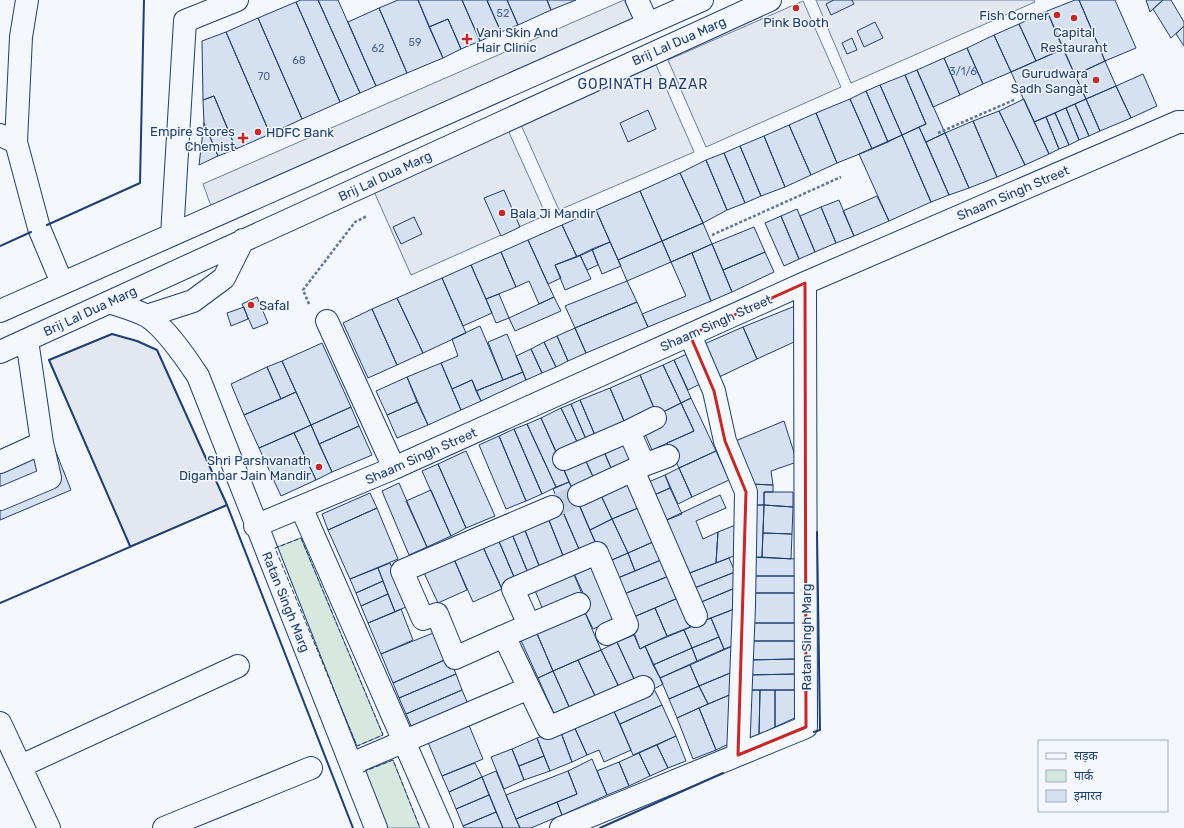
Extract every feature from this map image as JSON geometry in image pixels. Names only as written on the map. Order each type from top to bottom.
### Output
[{"type":"street","points":[[27,0],[8,139],[39,228],[62,284]]},
{"type":"street","points":[[172,235],[185,21],[237,0]]},
{"type":"street","points":[[637,0],[648,24]]},
{"type":"street","points":[[0,311],[702,0]]},
{"type":"street","name":"Brij Lal Dua Marg","points":[[0,352],[770,0]]},
{"type":"street","name":"Shaam Singh Street","points":[[255,526],[394,468],[804,283],[1181,122]]},
{"type":"street","points":[[109,302],[147,316],[193,301],[224,278],[243,240]]},
{"type":"street","name":"Ratan Singh Marg","points":[[561,828],[806,727],[804,283]]},
{"type":"street","name":"Ratan Singh Marg","points":[[147,316],[157,323],[184,355],[198,376],[255,526],[376,828]]},
{"type":"street","points":[[327,321],[394,468]]},
{"type":"street","points":[[690,335],[714,391],[725,441],[746,492],[744,606],[738,755]]},
{"type":"street","points":[[0,499],[50,478],[42,443],[27,340]]},
{"type":"street","points":[[564,459],[655,418]]},
{"type":"street","points":[[629,431],[639,468],[696,616]]},
{"type":"street","points":[[0,462],[42,443]]},
{"type":"street","points":[[579,495],[668,456]]},
{"type":"street","points":[[301,507],[406,742],[442,828]]},
{"type":"street","points":[[552,507],[402,571],[423,619],[436,614],[455,658],[579,604]]},
{"type":"street","points":[[529,625],[513,589],[597,553],[627,625],[607,634]]},
{"type":"street","points":[[504,636],[548,728],[643,687]]},
{"type":"street","points":[[21,766],[238,666]]},
{"type":"street","points":[[351,764],[406,742],[529,688]]},
{"type":"street","points":[[0,723],[49,828]]},
{"type":"street","points":[[164,828],[311,768]]},
{"type":"path","points":[[938,133],[1016,99]]},
{"type":"path","points":[[712,235],[841,177]]},
{"type":"path","points":[[310,308],[303,290],[355,222],[367,216]]},
{"type":"highlighted area","points":[[805,283],[806,727],[738,755],[746,492],[725,441],[714,391],[690,335]]},
{"type":"green space","points":[[301,538],[383,735],[357,746],[275,548]]},
{"type":"green space","points":[[393,760],[420,828],[385,828],[363,771]]},
{"type":"shaded area","points":[[624,0],[634,20],[211,206],[203,184]]},
{"type":"shaded area","points":[[816,0],[1034,0],[1035,2],[851,83]]},
{"type":"shaded area","points":[[803,1],[841,87],[706,147],[668,60]]},
{"type":"shaded area","points":[[656,65],[694,152],[559,210],[521,125]]},
{"type":"shaded area","points":[[507,128],[546,215],[411,275],[372,187]]},
{"type":"shaded area","points":[[112,334],[137,341],[157,350],[227,505],[130,546],[49,360]]},
{"type":"building","points":[[301,0],[318,0],[360,93],[340,102],[296,2]]},
{"type":"building","points":[[318,0],[338,0],[376,86],[360,93]]},
{"type":"building","points":[[398,0],[418,0],[443,58],[407,73],[379,8]]},
{"type":"building","points":[[418,0],[462,0],[480,41],[461,49],[448,19],[429,27]]},
{"type":"building","points":[[462,0],[487,0],[501,32],[480,41]]},
{"type":"building","points":[[507,0],[518,25],[501,32],[487,1]]},
{"type":"building","points":[[507,0],[547,0],[551,10],[518,25]]},
{"type":"building","points":[[547,0],[576,0],[551,10]]},
{"type":"building","points":[[834,0],[852,0],[854,4],[831,15],[826,4]]},
{"type":"building","points":[[1075,0],[1079,0],[1105,61],[1075,75],[1047,11]]},
{"type":"building","points":[[1079,0],[1115,0],[1136,48],[1105,61]]},
{"type":"building","points":[[1146,0],[1163,0],[1150,12]]},
{"type":"building","points":[[1163,0],[1171,0],[1184,22],[1184,26],[1171,38],[1153,9]]},
{"type":"building","points":[[296,2],[340,102],[302,119],[258,18]]},
{"type":"building","points":[[379,8],[407,73],[376,86],[348,22]]},
{"type":"building","points":[[1047,11],[1063,49],[1036,61],[1019,24]]},
{"type":"building","points":[[258,18],[302,119],[270,134],[226,32]]},
{"type":"building","points":[[448,19],[461,49],[443,58],[429,27]]},
{"type":"building","points":[[875,22],[883,38],[864,47],[857,31]]},
{"type":"building","points":[[1019,24],[1036,61],[1011,72],[994,35]]},
{"type":"building","points":[[1184,26],[1184,46],[1176,34]]},
{"type":"building","points":[[226,32],[270,134],[236,149],[214,96],[203,100],[202,41]]},
{"type":"building","points":[[994,35],[1011,72],[983,84],[967,48]]},
{"type":"building","points":[[852,38],[857,50],[847,54],[842,43]]},
{"type":"building","points":[[967,48],[983,84],[960,95],[944,58]]},
{"type":"building","points":[[1063,49],[1086,99],[1034,122],[1011,72]]},
{"type":"building","points":[[944,58],[960,95],[933,107],[917,70]]},
{"type":"building","name":"Gurudwara Sadh Sangat","points":[[1105,61],[1116,86],[1086,99],[1075,75]]},
{"type":"building","points":[[917,70],[945,133],[926,142],[919,127],[926,124],[905,75]]},
{"type":"building","points":[[1143,74],[1157,106],[1131,118],[1116,86]]},
{"type":"building","points":[[905,75],[926,124],[902,135],[880,85]]},
{"type":"building","points":[[880,85],[902,135],[888,142],[866,91]]},
{"type":"building","points":[[1116,86],[1131,118],[1100,131],[1086,99]]},
{"type":"building","points":[[866,91],[888,142],[872,149],[850,99]]},
{"type":"building","points":[[214,96],[236,149],[218,156],[204,123],[203,100]]},
{"type":"building","points":[[850,99],[872,149],[837,163],[816,113]]},
{"type":"building","points":[[1024,99],[1049,154],[1025,165],[999,111]]},
{"type":"building","points":[[1086,99],[1100,131],[1089,136],[1075,104]]},
{"type":"building","points":[[1075,104],[1089,136],[1079,140],[1066,108]]},
{"type":"building","points":[[1066,108],[1079,140],[1069,145],[1055,113]]},
{"type":"building","points":[[648,110],[656,129],[628,142],[620,123]]},
{"type":"building","points":[[999,111],[1025,165],[997,177],[973,121]]},
{"type":"building","points":[[816,113],[837,163],[811,175],[789,125]]},
{"type":"building","points":[[1055,113],[1069,145],[1059,149],[1046,117]]},
{"type":"building","points":[[1046,117],[1059,149],[1049,154],[1034,122]]},
{"type":"building","points":[[973,121],[997,177],[969,188],[945,133]]},
{"type":"building","points":[[204,123],[218,156],[199,165]]},
{"type":"building","points":[[789,125],[811,175],[785,187],[764,136]]},
{"type":"building","points":[[919,127],[949,195],[931,202],[902,135]]},
{"type":"building","points":[[945,133],[969,188],[949,195],[926,142]]},
{"type":"building","points":[[902,135],[931,202],[889,221],[859,154]]},
{"type":"building","points":[[764,136],[785,187],[761,196],[740,146]]},
{"type":"building","points":[[740,146],[761,196],[745,203],[724,153]]},
{"type":"building","points":[[724,153],[745,203],[727,210],[706,160]]},
{"type":"building","points":[[706,160],[727,210],[703,223],[680,173]]},
{"type":"building","points":[[680,173],[703,223],[662,241],[640,191]]},
{"type":"building","name":"Bala Ji Mandir","points":[[504,190],[520,227],[501,236],[484,198]]},
{"type":"building","points":[[640,191],[662,241],[618,260],[596,210]]},
{"type":"building","points":[[877,196],[889,221],[854,236],[843,211]]},
{"type":"building","points":[[839,200],[854,236],[836,243],[821,207]]},
{"type":"building","points":[[821,207],[836,243],[815,252],[800,216]]},
{"type":"building","points":[[797,209],[815,252],[799,259],[781,216]]},
{"type":"building","points":[[596,210],[610,242],[577,257],[562,225]]},
{"type":"building","points":[[781,216],[799,259],[784,266],[765,223]]},
{"type":"building","points":[[414,217],[422,234],[401,244],[393,227]]},
{"type":"building","points":[[703,223],[712,244],[671,262],[662,241]]},
{"type":"building","points":[[562,225],[577,257],[555,265],[561,278],[548,284],[528,240]]},
{"type":"building","points":[[754,227],[765,252],[723,270],[712,244]]},
{"type":"building","points":[[528,240],[554,297],[539,304],[529,281],[516,287],[501,252]]},
{"type":"building","points":[[662,241],[671,262],[627,281],[618,260]]},
{"type":"building","points":[[610,242],[621,266],[602,274],[592,249]]},
{"type":"building","points":[[712,244],[732,292],[711,301],[692,253]]},
{"type":"building","points":[[592,249],[598,265],[587,270],[580,255]]},
{"type":"building","points":[[501,252],[516,287],[486,299],[471,265]]},
{"type":"building","points":[[765,252],[774,272],[732,292],[723,270]]},
{"type":"building","points":[[692,253],[711,301],[648,327],[642,314],[686,296],[671,262]]},
{"type":"building","points":[[580,255],[591,279],[565,290],[555,265]]},
{"type":"building","points":[[471,265],[492,313],[463,326],[442,278]]},
{"type":"building","points":[[442,278],[466,333],[423,353],[397,298]]},
{"type":"building","points":[[627,281],[637,302],[575,328],[565,306]]},
{"type":"building","points":[[499,294],[509,318],[496,323],[486,299]]},
{"type":"building","points":[[257,297],[268,323],[253,329],[242,304]]},
{"type":"building","points":[[554,297],[561,311],[515,331],[509,318]]},
{"type":"building","points":[[397,298],[423,353],[397,365],[372,309]]},
{"type":"building","points":[[637,302],[648,327],[586,353],[575,328]]},
{"type":"building","points":[[795,306],[794,342],[757,359],[743,327]]},
{"type":"building","points":[[244,307],[248,319],[231,326],[227,313]]},
{"type":"building","points":[[372,309],[397,365],[368,378],[343,323]]},
{"type":"building","points":[[480,326],[503,380],[476,391],[472,380],[452,389],[441,363],[458,356],[452,339]]},
{"type":"building","points":[[743,327],[757,359],[717,378],[702,345]]},
{"type":"building","points":[[575,328],[586,353],[568,361],[557,336]]},
{"type":"building","points":[[507,334],[523,372],[503,380],[488,342]]},
{"type":"building","points":[[557,336],[568,361],[556,367],[544,342]]},
{"type":"building","points":[[544,342],[556,367],[542,373],[531,349]]},
{"type":"building","points":[[322,343],[351,407],[311,425],[282,361]]},
{"type":"building","points":[[531,349],[542,373],[526,380],[516,356]]},
{"type":"building","points":[[687,354],[700,384],[688,390],[674,360]]},
{"type":"building","points":[[674,360],[691,398],[681,403],[663,365]]},
{"type":"building","points":[[282,361],[296,392],[281,399],[267,367]]},
{"type":"building","points":[[441,363],[461,410],[428,425],[407,377]]},
{"type":"building","points":[[663,365],[681,403],[657,415],[640,375]]},
{"type":"building","points":[[267,367],[281,399],[244,415],[231,384]]},
{"type":"building","points":[[523,372],[526,380],[481,401],[476,391]]},
{"type":"building","points":[[640,375],[657,415],[627,428],[610,388]]},
{"type":"building","points":[[407,377],[417,402],[387,415],[376,391]]},
{"type":"building","points":[[472,380],[481,401],[461,410],[452,389]]},
{"type":"building","points":[[610,388],[627,428],[597,440],[580,400]]},
{"type":"building","points":[[296,392],[311,425],[259,448],[244,415]]},
{"type":"building","points":[[691,398],[716,451],[679,468],[667,443],[694,431],[681,403]]},
{"type":"building","points":[[580,400],[597,440],[588,444],[571,404]]},
{"type":"building","points":[[417,402],[428,425],[397,438],[387,415]]},
{"type":"building","points":[[681,403],[694,431],[652,450],[645,434],[663,426],[657,415]]},
{"type":"building","points":[[571,404],[588,444],[580,448],[561,408]]},
{"type":"building","points":[[351,407],[359,426],[319,444],[311,425]]},
{"type":"building","points":[[561,408],[580,448],[559,458],[541,418]]},
{"type":"building","points":[[541,418],[569,482],[556,487],[527,424]]},
{"type":"building","points":[[784,421],[797,462],[771,471],[773,485],[750,484],[733,442]]},
{"type":"building","points":[[527,424],[556,487],[542,494],[514,429]]},
{"type":"building","points":[[311,425],[332,472],[316,480],[294,433]]},
{"type":"building","points":[[359,426],[372,455],[332,472],[319,444]]},
{"type":"building","points":[[514,429],[542,494],[526,501],[499,436]]},
{"type":"building","points":[[294,433],[316,480],[281,496],[259,448]]},
{"type":"building","points":[[499,436],[526,501],[506,509],[479,445]]},
{"type":"building","points":[[625,436],[638,464],[614,475],[602,447]]},
{"type":"building","points":[[54,447],[71,490],[0,520],[0,471]]},
{"type":"building","points":[[602,447],[614,475],[596,483],[583,455]]},
{"type":"building","points":[[466,451],[495,516],[466,528],[438,464]]},
{"type":"building","points":[[716,451],[729,480],[692,497],[679,468]]},
{"type":"building","points":[[583,455],[596,483],[574,493],[562,465]]},
{"type":"building","points":[[438,464],[466,528],[451,536],[422,471]]},
{"type":"building","points":[[679,468],[692,497],[678,504],[665,475]]},
{"type":"building","points":[[665,475],[670,488],[652,496],[646,483]]},
{"type":"building","points":[[624,477],[638,508],[612,519],[598,489]]},
{"type":"building","points":[[569,482],[598,549],[582,556],[553,489]]},
{"type":"building","points":[[399,483],[427,547],[409,555],[382,491]]},
{"type":"building","points":[[750,484],[773,485],[773,492],[764,492],[764,505],[750,505]]},
{"type":"building","points":[[670,488],[682,514],[662,522],[652,496]]},
{"type":"building","points":[[598,489],[612,519],[590,530],[577,499]]},
{"type":"building","points":[[431,490],[451,536],[427,547],[406,501]]},
{"type":"building","points":[[764,492],[793,492],[793,507],[764,505]]},
{"type":"building","points":[[370,493],[377,508],[328,530],[322,514]]},
{"type":"building","points":[[720,495],[726,508],[696,521],[703,539],[718,532],[716,563],[687,574],[662,522]]},
{"type":"building","points":[[750,505],[764,505],[762,557],[747,557]]},
{"type":"building","points":[[764,505],[793,507],[792,534],[763,533]]},
{"type":"building","points":[[377,508],[398,559],[350,579],[328,530]]},
{"type":"building","points":[[638,508],[653,542],[628,553],[612,519]]},
{"type":"building","points":[[563,512],[582,556],[566,563],[548,518]]},
{"type":"building","points":[[548,518],[566,563],[542,573],[524,528]]},
{"type":"building","points":[[612,519],[628,553],[605,563],[590,530]]},
{"type":"building","points":[[738,524],[739,554],[716,563],[718,532]]},
{"type":"building","points":[[524,528],[542,573],[530,578],[512,534]]},
{"type":"building","points":[[763,533],[792,534],[791,559],[762,557]]},
{"type":"building","points":[[512,534],[530,578],[517,584],[498,539]]},
{"type":"building","points":[[498,539],[517,584],[502,589],[483,547]]},
{"type":"building","points":[[653,542],[661,560],[635,571],[628,553]]},
{"type":"building","points":[[483,547],[502,589],[473,602],[454,559]]},
{"type":"building","points":[[628,553],[635,571],[613,580],[605,563]]},
{"type":"building","points":[[595,557],[621,617],[593,629],[583,608],[589,606],[571,567]]},
{"type":"building","points":[[747,557],[798,559],[799,576],[746,576]]},
{"type":"building","points":[[729,558],[735,572],[692,589],[687,574]]},
{"type":"building","points":[[454,559],[467,590],[438,603],[424,573]]},
{"type":"building","points":[[661,560],[669,576],[619,596],[613,580]]},
{"type":"building","points":[[390,563],[408,606],[395,612],[378,568]]},
{"type":"building","points":[[571,567],[582,594],[543,610],[532,583]]},
{"type":"building","points":[[378,568],[383,581],[356,593],[350,579]]},
{"type":"building","points":[[735,572],[735,588],[699,603],[692,589]]},
{"type":"building","points":[[669,576],[678,598],[629,619],[619,596]]},
{"type":"building","points":[[746,576],[799,576],[798,593],[746,593]]},
{"type":"building","points":[[383,581],[388,594],[361,606],[356,593]]},
{"type":"building","points":[[735,588],[742,606],[706,620],[699,603]]},
{"type":"building","points":[[746,593],[798,593],[798,623],[746,623]]},
{"type":"building","points":[[388,594],[395,612],[368,623],[361,606]]},
{"type":"building","points":[[678,598],[690,627],[667,636],[655,608]]},
{"type":"building","points":[[583,608],[601,650],[553,671],[535,629]]},
{"type":"building","points":[[655,608],[667,636],[640,649],[629,619]]},
{"type":"building","points":[[737,608],[737,644],[724,649],[711,618]]},
{"type":"building","points":[[401,609],[413,640],[381,654],[368,623]]},
{"type":"building","points":[[711,618],[719,637],[692,648],[684,630]]},
{"type":"building","points":[[746,623],[798,623],[798,641],[746,641]]},
{"type":"building","points":[[535,629],[553,671],[538,678],[519,636]]},
{"type":"building","points":[[684,630],[692,648],[653,665],[645,646]]},
{"type":"building","points":[[438,631],[449,658],[393,683],[381,654]]},
{"type":"building","points":[[634,635],[640,649],[645,646],[663,684],[654,689],[646,676],[635,681],[617,642]]},
{"type":"building","points":[[719,637],[724,649],[697,661],[692,648]]},
{"type":"building","points":[[746,641],[798,641],[797,659],[746,660]]},
{"type":"building","points":[[617,642],[635,681],[620,689],[601,650]]},
{"type":"building","points":[[737,644],[735,671],[699,686],[690,665]]},
{"type":"building","points":[[692,648],[697,661],[660,678],[653,665]]},
{"type":"building","points":[[601,650],[620,689],[597,700],[578,660]]},
{"type":"building","points":[[449,658],[456,674],[399,698],[393,683]]},
{"type":"building","points":[[797,659],[797,674],[747,675],[746,660]]},
{"type":"building","points":[[578,660],[597,700],[571,711],[553,671]]},
{"type":"building","points":[[690,665],[699,686],[669,699],[660,678]]},
{"type":"building","points":[[553,671],[571,711],[556,718],[538,678]]},
{"type":"building","points":[[735,671],[734,693],[708,704],[699,686]]},
{"type":"building","points":[[456,674],[462,690],[406,714],[399,698]]},
{"type":"building","points":[[797,674],[798,690],[747,690],[747,675]]},
{"type":"building","points":[[699,686],[708,704],[677,718],[669,699]]},
{"type":"building","points":[[654,689],[662,705],[620,724],[612,707]]},
{"type":"building","points":[[462,690],[468,704],[412,728],[406,714]]},
{"type":"building","points":[[747,690],[760,690],[759,735],[745,742]]},
{"type":"building","points":[[760,690],[775,690],[775,727],[759,735]]},
{"type":"building","points":[[775,690],[798,690],[799,716],[775,727]]},
{"type":"building","points":[[734,693],[733,742],[716,750],[699,708]]},
{"type":"building","points":[[662,705],[676,736],[633,755],[620,724]]},
{"type":"building","points":[[612,707],[631,750],[604,762],[599,750],[587,755],[573,724]]},
{"type":"building","points":[[699,708],[716,750],[693,759],[677,718]]},
{"type":"building","points":[[468,723],[483,759],[442,776],[427,740]]},
{"type":"building","points":[[573,724],[587,755],[572,762],[560,730]]},
{"type":"building","points":[[560,730],[572,762],[550,771],[537,738]]},
{"type":"building","points":[[676,736],[686,761],[668,768],[657,745]]},
{"type":"building","points":[[537,738],[544,756],[519,766],[512,749]]},
{"type":"building","points":[[657,745],[668,768],[650,776],[639,753]]},
{"type":"building","points":[[512,749],[524,780],[504,789],[491,757]]},
{"type":"building","points":[[639,753],[650,776],[629,786],[619,762]]},
{"type":"building","points":[[544,756],[550,771],[524,780],[519,766]]},
{"type":"building","points":[[592,759],[607,795],[562,815],[557,802],[577,794],[568,771]]},
{"type":"building","points":[[619,762],[629,786],[607,795],[597,771]]},
{"type":"building","points":[[475,763],[482,777],[449,792],[442,776]]},
{"type":"building","points":[[496,771],[520,828],[503,828],[482,777]]},
{"type":"building","points":[[568,771],[577,794],[516,819],[506,795]]},
{"type":"building","points":[[482,777],[489,795],[456,809],[449,792]]},
{"type":"building","points":[[489,795],[496,812],[463,826],[456,809]]},
{"type":"building","points":[[557,802],[562,815],[531,828],[520,828],[516,819]]},
{"type":"building","points":[[496,812],[503,828],[464,828],[463,826]]},
{"type":"tunnel","points":[[552,507],[579,495]]},
{"type":"fence","points":[[301,538],[383,735],[357,746],[275,548],[301,538]]},
{"type":"fence","points":[[363,772],[393,760],[420,828]]},
{"type":"wall","points":[[47,225],[140,183],[144,0]]},
{"type":"wall","points":[[0,246],[31,232]]},
{"type":"wall","points":[[130,546],[49,360],[112,334],[137,341],[157,350],[227,505]]},
{"type":"wall","points":[[0,603],[227,505],[353,828]]},
{"type":"wall","points":[[814,732],[820,730],[817,532]]},
{"type":"wall","points":[[600,828],[723,773]]},
{"type":"place","name":"Pink Booth","points":[[796,8]]},
{"type":"place","name":"Fish Corner","points":[[1057,15]]},
{"type":"place","name":"Capital Restaurant","points":[[1074,18]]},
{"type":"place","name":"Vani Skin And Hair Clinic","points":[[467,39]]},
{"type":"place","name":"Gurudwara Sadh Sangat","points":[[1096,80]]},
{"type":"place","name":"HDFC Bank","points":[[258,132]]},
{"type":"place","name":"Empire Stores Chemist","points":[[243,138]]},
{"type":"place","name":"Bala Ji Mandir","points":[[502,213]]},
{"type":"place","name":"Safal","points":[[251,305]]},
{"type":"place","name":"Shri Parshvanath Digambar Jain Mandir","points":[[319,467]]},
{"type":"district","name":"GOPINATH BAZAR","points":[[643,84]]}]
